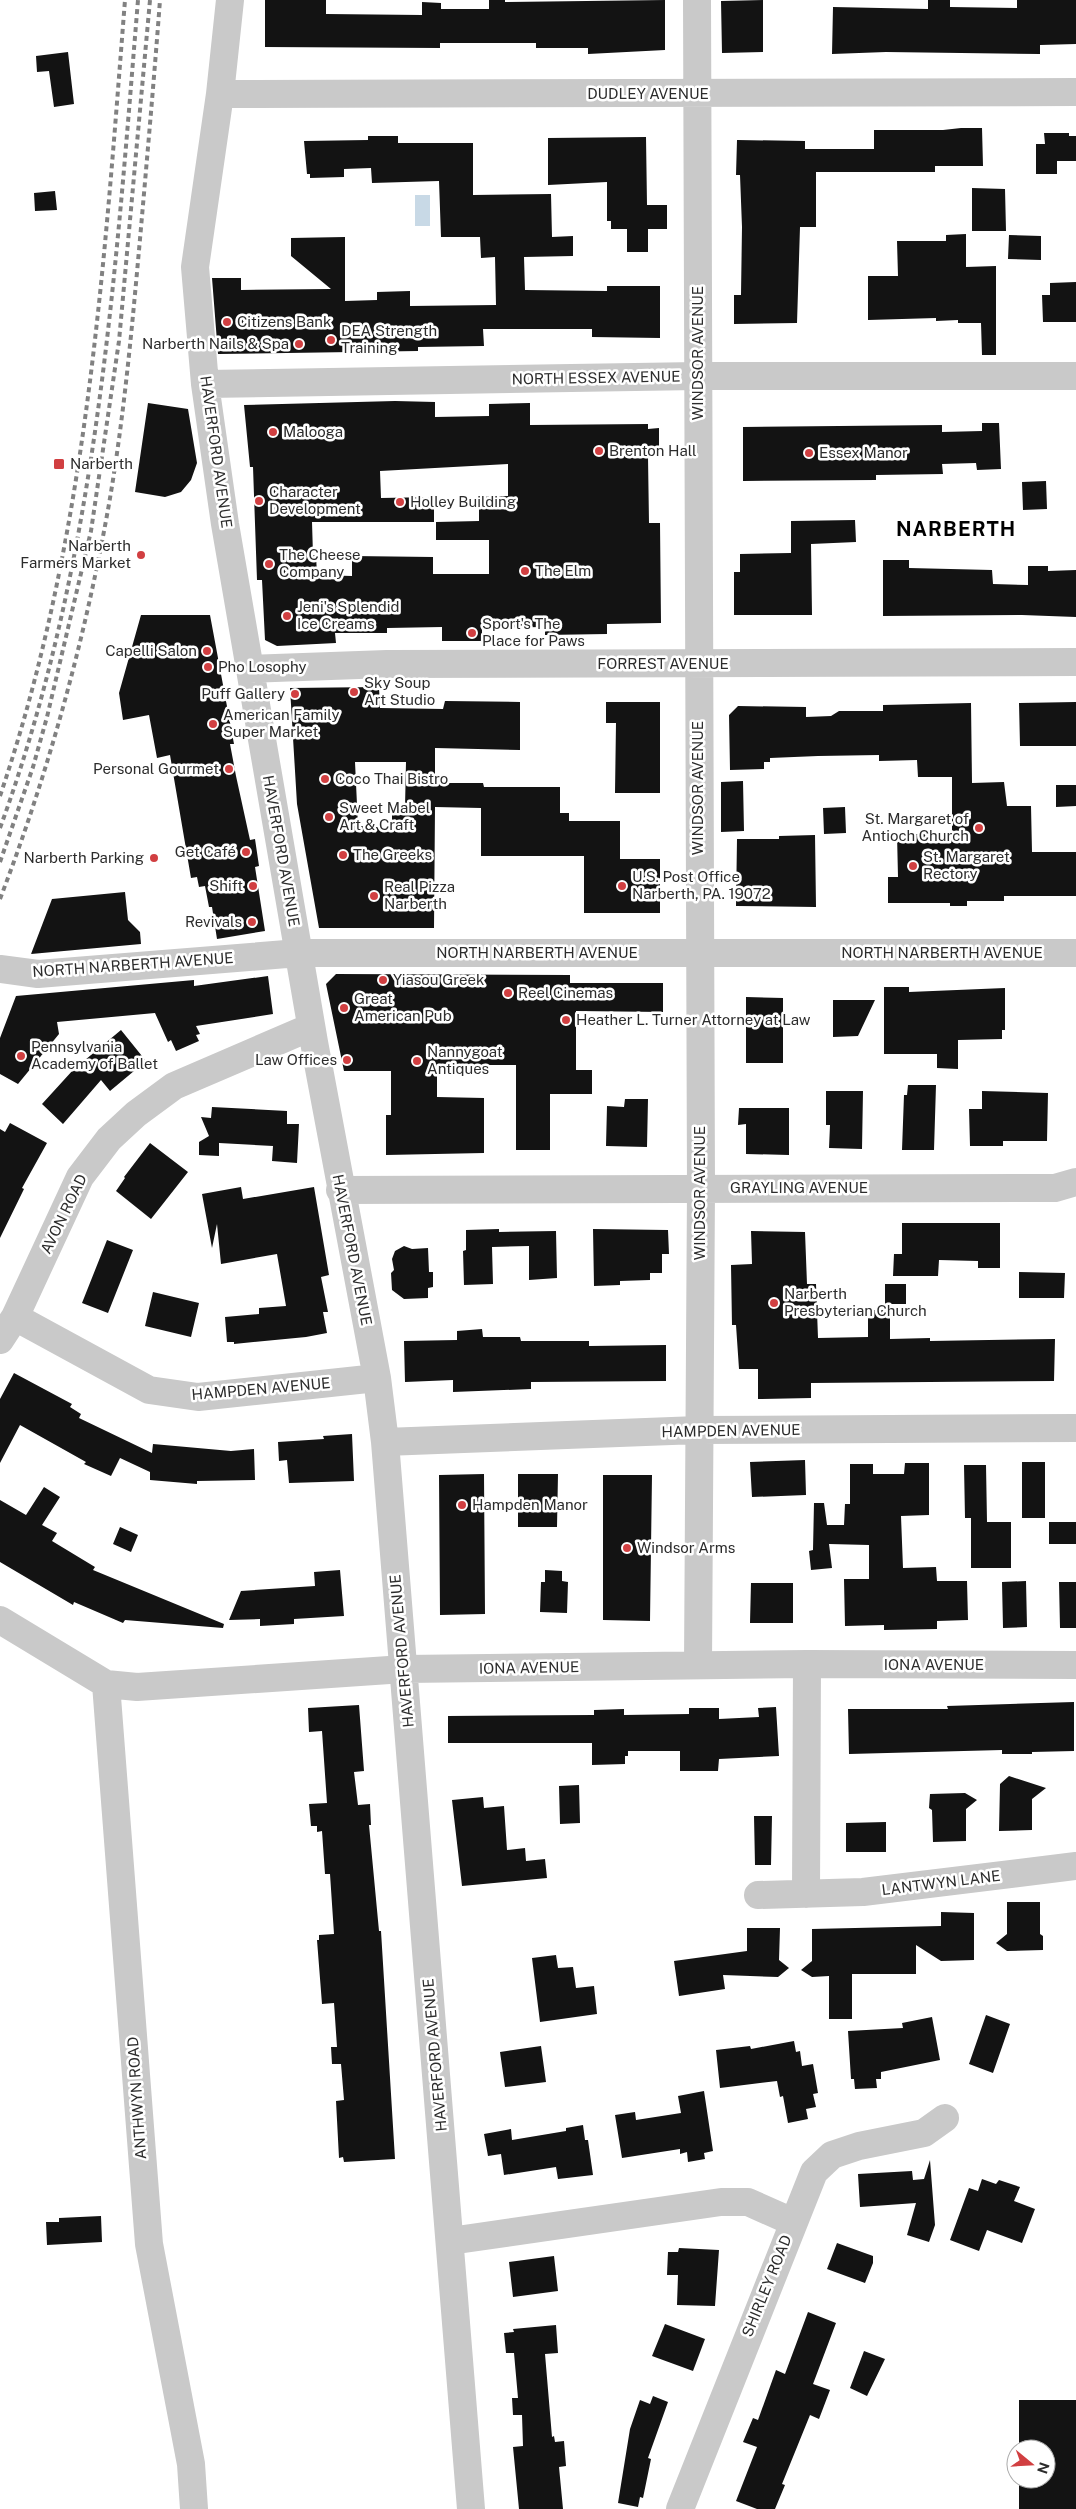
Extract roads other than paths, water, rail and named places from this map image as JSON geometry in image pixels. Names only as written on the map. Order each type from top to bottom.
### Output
[{"type":"street","name":"HAVERFORD AVENUE","points":[[230,0],[220,94],[195,267],[205,384],[225,524],[311,1027],[340,1190],[377,1378],[385,1442],[404,1669],[471,2509]]},
{"type":"street","name":"WINDSOR AVENUE","points":[[697,0],[698,952],[701,1188],[698,1665]]},
{"type":"street","name":"DUDLEY AVENUE","points":[[220,94],[1076,92]]},
{"type":"street","name":"NORTH ESSEX AVENUE","points":[[205,384],[698,376],[1076,376]]},
{"type":"street","name":"FORREST AVENUE","points":[[250,669],[387,664],[698,665],[1076,662]]},
{"type":"street","name":"NORTH NARBERTH AVENUE","points":[[0,968],[38,974],[299,953],[1076,953]]},
{"type":"street","name":"AVON ROAD","points":[[0,1340],[15,1317],[80,1177],[109,1138],[136,1114],[174,1086],[311,1027]]},
{"type":"street","name":"GRAYLING AVENUE","points":[[340,1190],[1055,1188],[1076,1182]]},
{"type":"street","name":"HAMPDEN AVENUE","points":[[15,1317],[149,1390],[198,1397],[377,1378]]},
{"type":"street","name":"HAMPDEN AVENUE","points":[[385,1442],[698,1430],[1076,1428]]},
{"type":"street","name":"IONA AVENUE","points":[[0,1620],[106,1684],[136,1687],[404,1669],[806,1664],[1076,1665]]},
{"type":"street","points":[[806,1664],[806,1894]]},
{"type":"street","name":"ANTHWYN ROAD","points":[[106,1684],[148,2244],[191,2464],[194,2509]]},
{"type":"street","name":"LANTWYN LANE","points":[[758,1895],[863,1892],[1076,1866]]},
{"type":"street","points":[[793,2222],[814,2172],[832,2155],[859,2146],[924,2133],[945,2118]]},
{"type":"street","name":"SHIRLEY ROAD","points":[[450,2241],[721,2202],[748,2202],[793,2222],[680,2509]]},
{"type":"water","points":[[415,195],[430,195],[430,226],[415,226]]},
{"type":"railway","points":[[0,796],[29,699],[53,601],[72,502],[99,302],[125,0]]},
{"type":"railway","points":[[0,828],[33,728],[59,626],[80,523],[97,419],[110,315],[138,0]]},
{"type":"railway","points":[[0,862],[33,767],[47,717],[91,531],[119,341],[150,0]]},
{"type":"railway","points":[[0,899],[18,851],[64,704],[89,605],[109,504],[131,339],[160,0]]},
{"type":"place","name":"Citizens Bank","points":[[227,322]]},
{"type":"place","name":"DEA Strength Training","points":[[331,340]]},
{"type":"place","name":"Narberth Nails & Spa","points":[[299,344]]},
{"type":"place","name":"Malooga","points":[[273,432]]},
{"type":"place","name":"Brenton Hall","points":[[599,451]]},
{"type":"place","name":"Essex Manor","points":[[809,453]]},
{"type":"place","name":"Narberth","points":[[59,464]]},
{"type":"place","name":"Character Development","points":[[259,501]]},
{"type":"place","name":"Holley Building","points":[[400,502]]},
{"type":"place","name":"Narberth Farmers Market","points":[[141,555]]},
{"type":"place","name":"The Cheese Company","points":[[269,564]]},
{"type":"place","name":"The Elm","points":[[525,571]]},
{"type":"place","name":"Jeni's Splendid Ice Creams","points":[[287,616]]},
{"type":"place","name":"Sport's The Place for Paws","points":[[472,633]]},
{"type":"place","name":"Capelli Salon","points":[[207,651]]},
{"type":"place","name":"Pho Losophy","points":[[208,667]]},
{"type":"place","name":"Sky Soup Art Studio","points":[[354,692]]},
{"type":"place","name":"Puff Gallery","points":[[295,694]]},
{"type":"place","name":"American Family Super Market","points":[[213,724]]},
{"type":"place","name":"Personal Gourmet","points":[[229,769]]},
{"type":"place","name":"Coco Thai Bistro","points":[[325,779]]},
{"type":"place","name":"Sweet Mabel Art & Craft","points":[[329,817]]},
{"type":"place","name":"St. Margaret of Antioch Church","points":[[979,828]]},
{"type":"place","name":"Get Café","points":[[246,852]]},
{"type":"place","name":"The Greeks","points":[[343,855]]},
{"type":"place","name":"Narberth Parking","points":[[154,858]]},
{"type":"place","name":"St. Margaret Rectory","points":[[913,866]]},
{"type":"place","name":"Shift","points":[[253,886]]},
{"type":"place","name":"U.S. Post Office Narberth, PA. 19072","points":[[622,886]]},
{"type":"place","name":"Real Pizza Narberth","points":[[374,896]]},
{"type":"place","name":"Revivals","points":[[252,922]]},
{"type":"place","name":"Yiasou Greek","points":[[383,980]]},
{"type":"place","name":"Reel Cinemas","points":[[508,993]]},
{"type":"place","name":"Great American Pub","points":[[344,1008]]},
{"type":"place","name":"Heather L. Turner Attorney at Law","points":[[566,1020]]},
{"type":"place","name":"Pennsylvania Academy of Ballet","points":[[21,1056]]},
{"type":"place","name":"Law Offices","points":[[347,1060]]},
{"type":"place","name":"Nannygoat Antiques","points":[[417,1061]]},
{"type":"place","name":"Narberth Presbyterian Church","points":[[774,1303]]},
{"type":"place","name":"Hampden Manor","points":[[462,1505]]},
{"type":"place","name":"Windsor Arms","points":[[627,1548]]},
{"type":"district","name":"NARBERTH","points":[[956,529]]}]
